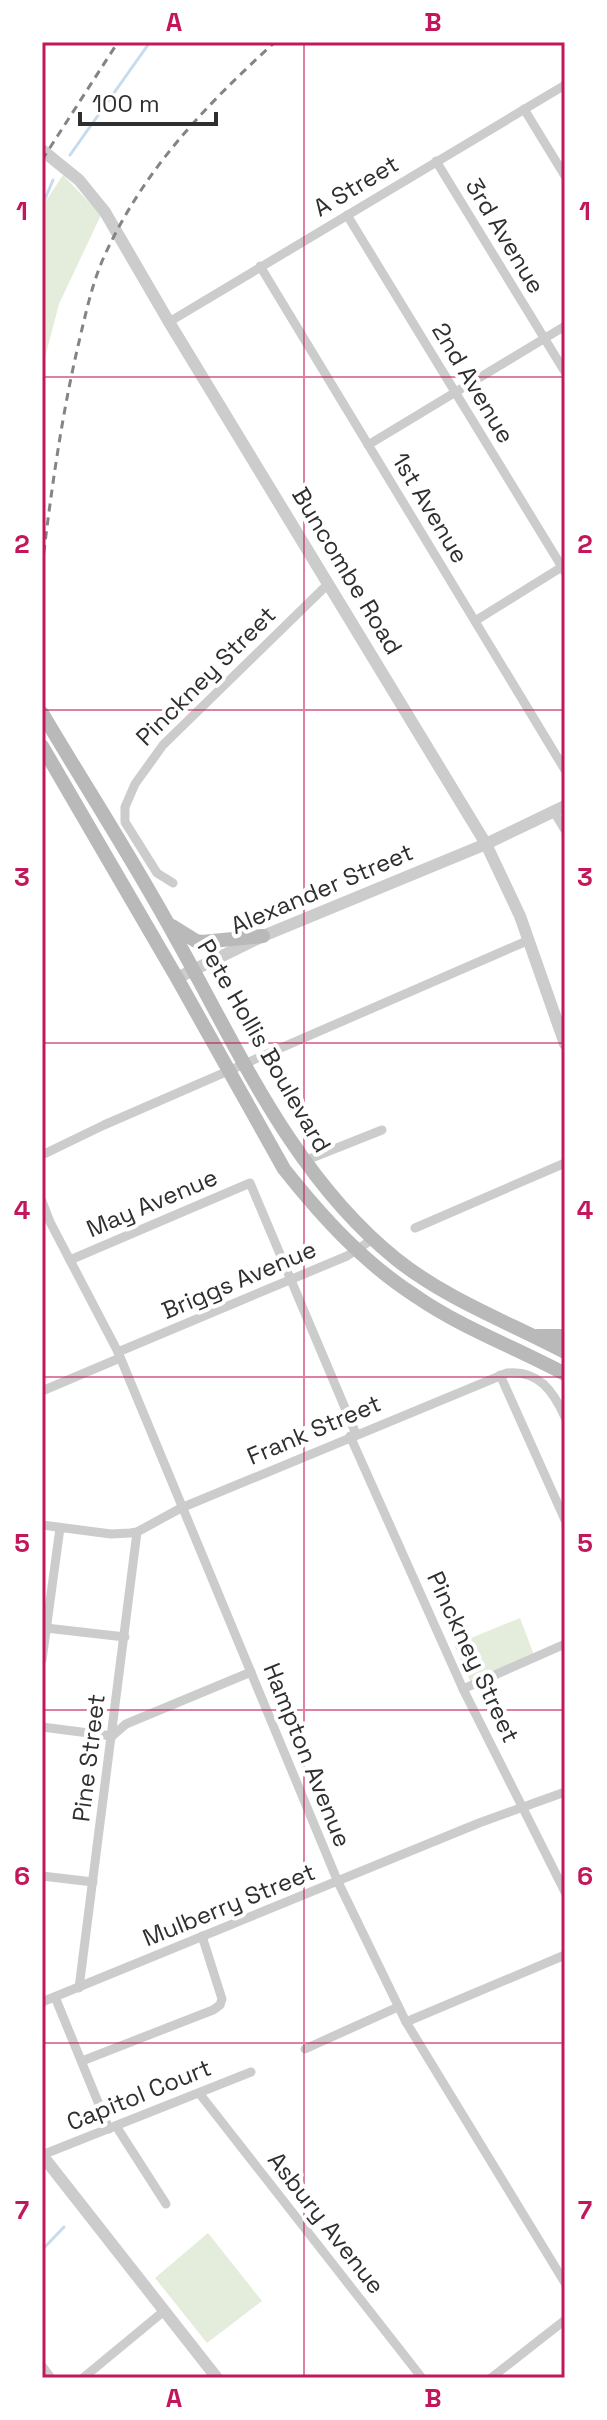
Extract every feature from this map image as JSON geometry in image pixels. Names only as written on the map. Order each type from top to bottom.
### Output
[{"type":"main road","name":"Pete Hollis Boulevard","points":[[42,713],[304,1161],[349,1216],[395,1259],[441,1290],[565,1352]]},
{"type":"main road","name":"Pete Hollis Boulevard","points":[[42,746],[284,1169],[337,1233],[418,1299],[565,1374]]},
{"type":"main road","points":[[164,919],[196,941],[263,936]]},
{"type":"main road","points":[[536,1336],[565,1336]]},
{"type":"street","name":"A Street","points":[[169,322],[565,85]]},
{"type":"street","points":[[524,109],[565,176]]},
{"type":"street","name":"Buncombe Road","points":[[42,150],[79,180],[105,212],[486,844],[529,940],[565,1044]]},
{"type":"street","name":"3rd Avenue","points":[[436,161],[565,372]]},
{"type":"street","name":"2nd Avenue","points":[[347,215],[564,568]]},
{"type":"street","name":"1st Avenue","points":[[260,266],[565,770]]},
{"type":"street","points":[[368,445],[565,326]]},
{"type":"street","points":[[475,621],[564,568]]},
{"type":"street","name":"Pinckney Street","points":[[173,883],[157,873],[125,822],[125,807],[135,784],[163,745],[328,584]]},
{"type":"street","points":[[560,809],[565,830]]},
{"type":"street","name":"Alexander Street","points":[[177,978],[263,936],[486,844],[560,809]]},
{"type":"street","points":[[42,1155],[529,940]]},
{"type":"street","points":[[304,1161],[382,1130]]},
{"type":"street","points":[[415,1228],[565,1163]]},
{"type":"street","name":"Pinckney Street","points":[[250,1183],[353,1435],[463,1689],[565,1892]]},
{"type":"street","name":"May Avenue","points":[[70,1260],[250,1183]]},
{"type":"street","name":"Hampton Avenue","points":[[42,1201],[119,1355],[338,1882],[398,2007],[565,2283]]},
{"type":"street","name":"Briggs Avenue","points":[[42,1391],[357,1250],[373,1239]]},
{"type":"street","name":"Frank Street","points":[[42,1525],[111,1534],[137,1532],[181,1508],[353,1435],[514,1372],[541,1381],[555,1394],[565,1417]]},
{"type":"street","points":[[500,1375],[562,1505],[565,1520]]},
{"type":"street","points":[[42,1660],[60,1528]]},
{"type":"street","name":"Pine Street","points":[[79,1988],[137,1532]]},
{"type":"street","points":[[46,1628],[125,1637]]},
{"type":"street","points":[[463,1689],[565,1644]]},
{"type":"street","points":[[42,1727],[112,1736],[126,1724],[251,1672]]},
{"type":"street","name":"Mulberry Street","points":[[42,2002],[565,1792]]},
{"type":"street","points":[[42,1876],[93,1882]]},
{"type":"street","points":[[82,2061],[220,2005],[219,1990],[202,1936]]},
{"type":"street","points":[[406,2022],[565,1955]]},
{"type":"street","points":[[55,1997],[113,2128],[166,2204]]},
{"type":"street","points":[[305,2049],[398,2007]]},
{"type":"street","name":"Capitol Court","points":[[42,2155],[251,2072]]},
{"type":"street","name":"Asbury Avenue","points":[[199,2093],[422,2378]]},
{"type":"street","points":[[42,2155],[217,2378]]},
{"type":"street","points":[[83,2378],[164,2311]]},
{"type":"street","points":[[491,2378],[565,2320]]},
{"type":"street","points":[[42,2366],[51,2378]]},
{"type":"green space","points":[[63,175],[101,215],[59,304],[42,369],[42,207]]},
{"type":"green space","points":[[520,1618],[534,1655],[471,1683],[454,1645]]},
{"type":"green space","points":[[208,2233],[262,2301],[207,2343],[155,2278]]},
{"type":"waterway","points":[[70,155],[150,42]]},
{"type":"waterway","points":[[42,206],[53,180]]},
{"type":"waterway","points":[[42,2250],[64,2227]]},
{"type":"railway","points":[[42,160],[118,42]]},
{"type":"railway","points":[[42,567],[66,401],[89,302],[103,259],[156,168],[200,116],[275,42]]}]
